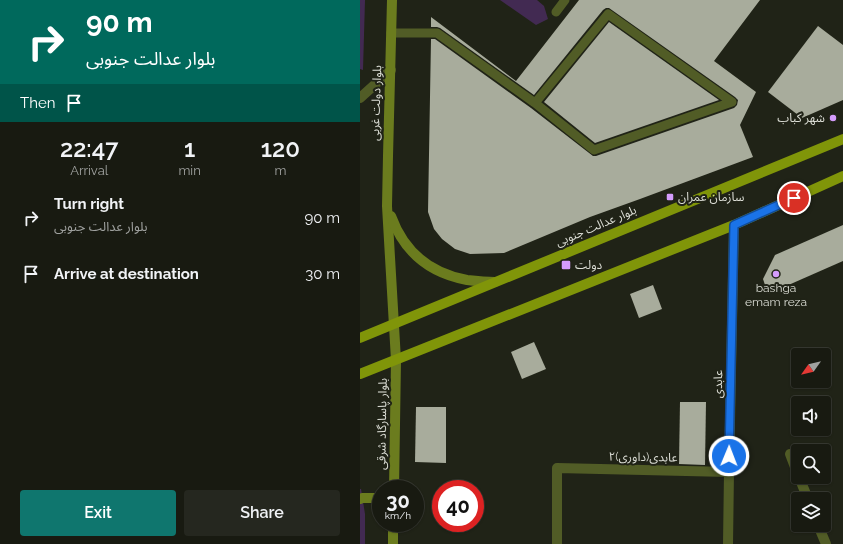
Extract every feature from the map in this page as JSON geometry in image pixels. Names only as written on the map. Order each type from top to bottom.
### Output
[{"type":"main road","name":"بلوار دولت غربی","points":[[392,0],[387,206],[394,324]]},
{"type":"main road","name":"بلوار عدالت جنوبی","points":[[360,338],[843,139]]},
{"type":"main road","points":[[360,374],[734,225],[843,176]]},
{"type":"main road","points":[[387,206],[395,228],[405,245],[422,261],[444,274],[467,280],[495,282]]},
{"type":"main road","name":"بلوار پاسارگاد شرقی","points":[[394,324],[396,360],[394,480]]},
{"type":"main road","points":[[360,499],[372,498]]},
{"type":"main road","points":[[393,532],[393,544]]},
{"type":"street","points":[[360,98],[391,70]]},
{"type":"street","name":"عابدی","points":[[728,544],[734,225]]},
{"type":"street","name":"۲عابدی(داوری)","points":[[557,544],[557,468],[729,472]]},
{"type":"street","points":[[821,532],[826,544]]},
{"type":"lane","points":[[556,12],[565,0]]},
{"type":"lane","points":[[391,34],[437,33],[535,103],[594,150],[732,102],[608,14],[535,103]]},
{"type":"shaded area","points":[[360,0],[365,0],[363,70],[360,69]]},
{"type":"shaded area","points":[[500,0],[537,0],[544,6],[548,19],[536,25]]},
{"type":"shaded area","points":[[360,489],[365,514],[365,544],[360,544]]},
{"type":"building","points":[[579,0],[760,0],[714,61],[756,92],[740,125],[753,157],[590,217],[504,253],[470,254],[455,249],[442,239],[434,229],[428,212],[431,39],[435,39],[531,108],[593,156],[734,108],[737,105],[738,100],[735,97],[609,8],[603,10],[534,95],[440,28],[431,27],[431,17],[516,81]]},
{"type":"building","points":[[609,22],[719,100],[595,143],[544,102]]},
{"type":"building","points":[[818,26],[843,45],[843,100],[802,118],[768,92]]},
{"type":"building","points":[[843,225],[843,261],[768,294],[763,279],[775,255]]},
{"type":"building","points":[[653,285],[662,309],[639,318],[630,294]]},
{"type":"building","points":[[534,342],[546,369],[522,379],[511,352]]},
{"type":"building","points":[[680,402],[706,402],[705,465],[679,464]]},
{"type":"building","points":[[416,407],[446,407],[446,463],[415,462]]},
{"type":"place","name":"شهر کباب","points":[[833,118]]},
{"type":"place","name":"سازمان عمران","points":[[670,197]]},
{"type":"place","name":"دولت","points":[[566,265]]},
{"type":"place","name":"bashga emam reza","points":[[776,274]]},
{"type":"route","points":[[729,456],[734,225],[794,198]]}]
